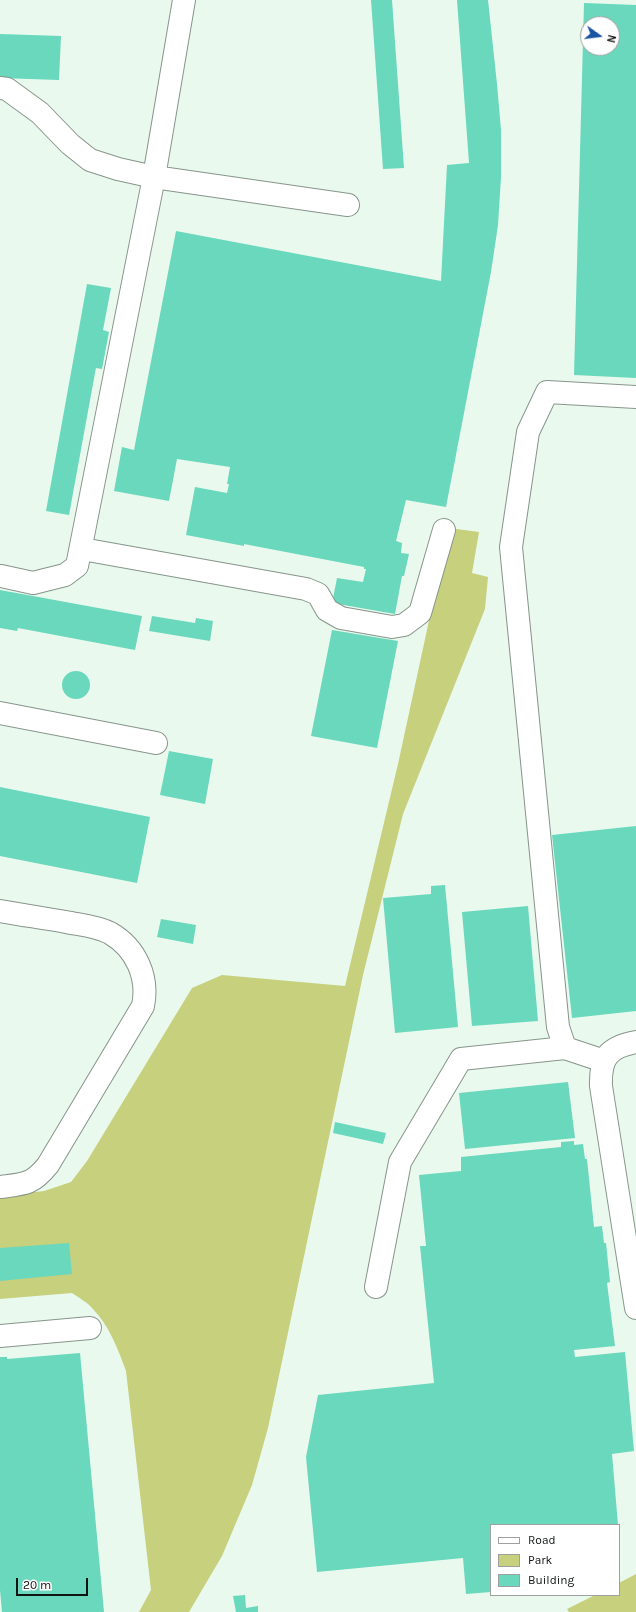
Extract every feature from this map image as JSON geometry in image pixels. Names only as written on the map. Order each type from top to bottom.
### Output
[{"type":"lane","points":[[1,576],[33,583],[65,575],[77,566],[82,549],[154,177],[184,0]]},
{"type":"lane","points":[[0,88],[8,90],[40,113],[70,144],[90,160],[118,169],[154,177],[348,205]]},
{"type":"lane","points":[[565,1048],[558,1026],[511,547],[528,432],[547,392],[636,397]]},
{"type":"lane","points":[[82,549],[306,589],[318,594],[327,610],[341,618],[392,627],[404,625],[420,613],[444,530]]},
{"type":"lane","points":[[0,713],[156,743]]},
{"type":"lane","points":[[0,911],[94,927],[110,933],[125,945],[136,959],[144,975],[146,993],[143,1006],[48,1164],[40,1174],[30,1182],[0,1187]]},
{"type":"lane","points":[[636,1042],[623,1044],[612,1049],[604,1060],[601,1074],[601,1086],[636,1308]]},
{"type":"lane","points":[[376,1287],[400,1162],[461,1059],[565,1048],[604,1060]]},
{"type":"lane","points":[[0,1336],[90,1328]]},
{"type":"green space","points":[[449,528],[479,532],[472,573],[488,577],[485,609],[403,814],[363,975],[268,1428],[252,1485],[222,1556],[189,1612],[139,1612],[151,1590],[126,1371],[116,1346],[103,1322],[90,1306],[72,1293],[0,1299],[0,1196],[44,1191],[71,1182],[87,1161],[192,988],[222,975],[345,986],[398,764]]},
{"type":"green space","points":[[636,1574],[636,1612],[569,1612],[567,1609],[593,1596],[620,1596],[620,1582]]},
{"type":"building","points":[[371,0],[392,0],[404,168],[383,169]]},
{"type":"building","points":[[457,0],[488,0],[501,130],[501,177],[498,225],[491,272],[446,507],[406,500],[396,541],[402,543],[401,553],[409,554],[404,576],[402,576],[395,614],[332,603],[337,578],[363,582],[366,569],[364,569],[364,567],[244,544],[244,546],[186,535],[195,487],[227,493],[230,467],[177,459],[169,501],[114,491],[122,447],[134,450],[176,231],[441,281],[447,165],[469,163]]},
{"type":"building","points":[[584,3],[636,5],[636,378],[574,375],[583,56],[620,56],[620,16],[584,16]]},
{"type":"building","points":[[0,34],[61,36],[59,80],[0,78]]},
{"type":"building","points":[[87,284],[111,288],[103,330],[109,332],[102,369],[96,368],[69,515],[46,511]]},
{"type":"building","points":[[0,590],[142,616],[135,650],[18,628],[17,631],[0,628]]},
{"type":"building","points":[[152,616],[195,623],[196,618],[213,621],[210,641],[149,631]]},
{"type":"building","points":[[332,630],[398,641],[377,748],[311,736]]},
{"type":"building","points":[[76,671],[82,672],[86,675],[89,679],[89,691],[86,695],[82,698],[76,699],[70,698],[66,695],[63,691],[62,685],[63,679],[66,675],[70,672]]},
{"type":"building","points":[[169,751],[213,759],[205,804],[160,795]]},
{"type":"building","points":[[0,787],[150,817],[137,883],[0,856]]},
{"type":"building","points":[[636,826],[636,1011],[572,1018],[552,835]]},
{"type":"building","points":[[445,885],[458,1027],[395,1033],[383,898],[431,894],[431,886]]},
{"type":"building","points":[[528,906],[538,1021],[472,1026],[462,912]]},
{"type":"building","points":[[161,919],[196,925],[193,944],[157,937]]},
{"type":"building","points":[[568,1082],[575,1138],[465,1149],[459,1093]]},
{"type":"building","points":[[335,1122],[386,1133],[383,1144],[333,1133]]},
{"type":"building","points":[[574,1141],[574,1145],[583,1144],[585,1159],[587,1159],[594,1227],[602,1226],[604,1243],[606,1243],[610,1282],[607,1283],[615,1346],[574,1350],[575,1357],[625,1352],[634,1451],[612,1454],[618,1524],[490,1524],[490,1592],[466,1594],[463,1558],[317,1572],[306,1457],[318,1395],[434,1383],[420,1246],[426,1246],[419,1175],[461,1171],[461,1157],[561,1147],[561,1142]]},
{"type":"building","points":[[69,1243],[72,1274],[0,1281],[0,1248]]},
{"type":"building","points":[[80,1353],[104,1612],[2,1612],[0,1590],[0,1357],[7,1357],[7,1359]]},
{"type":"building","points":[[245,1595],[246,1608],[258,1606],[258,1612],[236,1612],[233,1596]]}]
